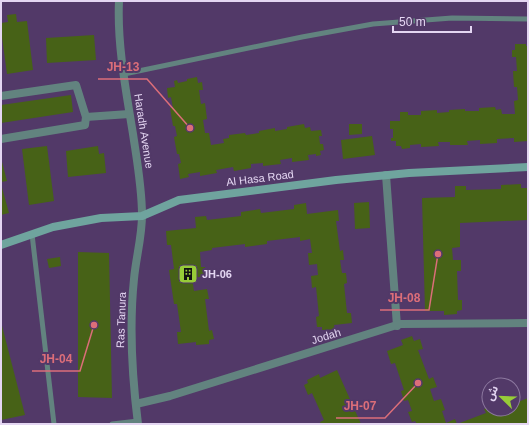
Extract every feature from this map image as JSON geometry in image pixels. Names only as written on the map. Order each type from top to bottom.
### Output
[{"type":"main road","name":"Al Hasa Road","points":[[1,245],[53,227],[100,218],[142,216],[179,200],[386,175],[528,167]]},
{"type":"street","name":"Haradh Avenue","points":[[119,1],[121,53],[129,114],[140,178],[142,216]]},
{"type":"street","points":[[1,96],[76,85],[86,117],[85,125],[1,139]]},
{"type":"street","points":[[86,117],[129,114]]},
{"type":"street","points":[[386,175],[397,326]]},
{"type":"street","name":"Ras Tanura","points":[[138,423],[133,387],[131,348],[134,278],[142,216]]},
{"type":"street","name":"Jodah","points":[[136,404],[177,394],[400,324],[528,322]]},
{"type":"lane","points":[[124,74],[302,37],[373,24],[452,18],[528,19]]},
{"type":"lane","points":[[32,234],[54,424]]},
{"type":"lane","points":[[112,424],[138,423]]},
{"type":"building","points":[[16,14],[17,22],[27,21],[33,70],[7,74],[1,23],[8,22],[7,15]]},
{"type":"building","points":[[94,35],[96,60],[47,63],[46,38]]},
{"type":"building","points":[[515,44],[526,44],[526,46],[528,46],[528,141],[514,142],[514,138],[497,139],[497,143],[480,144],[480,140],[467,141],[468,145],[450,145],[450,142],[438,142],[439,146],[421,147],[421,144],[410,145],[410,148],[402,149],[401,146],[396,146],[396,141],[391,141],[391,138],[393,138],[393,129],[390,129],[390,121],[400,121],[400,112],[408,112],[408,115],[421,115],[421,111],[437,110],[437,113],[449,112],[449,110],[465,109],[465,111],[479,111],[479,108],[495,107],[496,110],[501,109],[502,114],[515,114],[514,101],[518,100],[517,87],[514,87],[513,71],[517,71],[516,57],[512,57],[512,50],[515,50]]},
{"type":"building","points":[[197,77],[198,83],[202,82],[203,90],[199,90],[201,104],[205,103],[207,119],[203,120],[205,133],[209,133],[211,145],[224,143],[223,139],[229,138],[229,135],[245,133],[246,135],[275,128],[275,131],[304,124],[305,128],[310,127],[311,131],[321,130],[322,136],[319,136],[320,144],[323,144],[324,150],[320,151],[321,155],[308,155],[309,160],[292,162],[292,158],[280,160],[281,164],[263,166],[263,163],[251,164],[251,168],[234,171],[233,167],[216,170],[217,173],[200,176],[200,172],[188,174],[189,177],[180,179],[178,164],[181,163],[179,154],[177,154],[174,137],[177,136],[175,126],[173,126],[170,108],[173,108],[171,97],[168,98],[167,88],[175,87],[174,81],[177,80],[178,83]]},
{"type":"building","points":[[71,95],[73,112],[1,123],[1,105]]},
{"type":"building","points":[[349,124],[362,124],[362,134],[349,135]]},
{"type":"building","points":[[372,136],[375,155],[343,159],[341,140]]},
{"type":"building","points":[[47,146],[54,201],[29,205],[22,149]]},
{"type":"building","points":[[98,146],[99,154],[104,153],[106,173],[68,177],[66,151]]},
{"type":"building","points":[[1,158],[7,181],[1,182]]},
{"type":"building","points":[[1,184],[9,213],[1,215]]},
{"type":"building","points":[[521,184],[521,188],[528,188],[528,220],[460,223],[460,247],[452,248],[453,260],[461,260],[461,271],[457,271],[458,300],[462,300],[462,310],[457,311],[457,314],[444,315],[444,311],[425,311],[422,198],[455,197],[455,186],[466,186],[466,190],[501,189],[501,185]]},
{"type":"building","points":[[369,202],[370,228],[355,229],[354,203]]},
{"type":"building","name":"JH-06","points":[[306,203],[307,214],[338,210],[339,221],[336,221],[340,251],[343,250],[344,260],[340,260],[342,273],[346,273],[347,283],[344,284],[347,313],[351,313],[352,323],[334,325],[335,329],[322,330],[322,327],[317,327],[316,317],[319,316],[316,287],[312,288],[311,276],[318,275],[317,264],[309,265],[308,253],[312,253],[310,239],[300,241],[300,237],[267,241],[267,244],[245,247],[245,244],[212,248],[212,250],[200,252],[201,267],[205,267],[206,276],[192,278],[194,291],[207,289],[209,299],[205,299],[209,331],[212,330],[214,339],[209,340],[209,344],[196,345],[196,342],[178,344],[177,332],[181,332],[177,304],[174,304],[169,270],[174,269],[171,245],[167,245],[166,231],[196,228],[195,217],[206,216],[207,220],[241,216],[241,212],[260,209],[261,213],[294,209],[294,205]]},
{"type":"building","points":[[78,252],[109,253],[112,398],[78,397]]},
{"type":"building","points":[[60,257],[61,266],[49,268],[47,259]]},
{"type":"building","points":[[1,322],[25,415],[1,420]]},
{"type":"building","points":[[412,336],[414,341],[420,339],[423,349],[418,350],[429,379],[433,377],[437,387],[430,389],[434,401],[441,399],[445,410],[442,411],[446,423],[455,419],[457,424],[417,424],[415,421],[412,422],[408,412],[412,411],[408,400],[404,401],[401,391],[404,390],[395,363],[391,364],[387,351],[403,345],[401,340]]},
{"type":"building","points":[[337,370],[361,424],[321,424],[320,422],[324,420],[312,393],[308,395],[304,385],[308,383],[307,380],[319,374],[320,378]]},
{"type":"building","points":[[528,398],[528,424],[457,424],[481,415],[481,417],[521,417],[521,401]]},
{"type":"place","name":"JH-13","points":[[190,128]]},
{"type":"place","name":"JH-08","points":[[438,254]]},
{"type":"place","name":"JH-06","points":[[188,274]]},
{"type":"place","name":"JH-04","points":[[94,325]]},
{"type":"place","name":"JH-07","points":[[418,383]]}]
